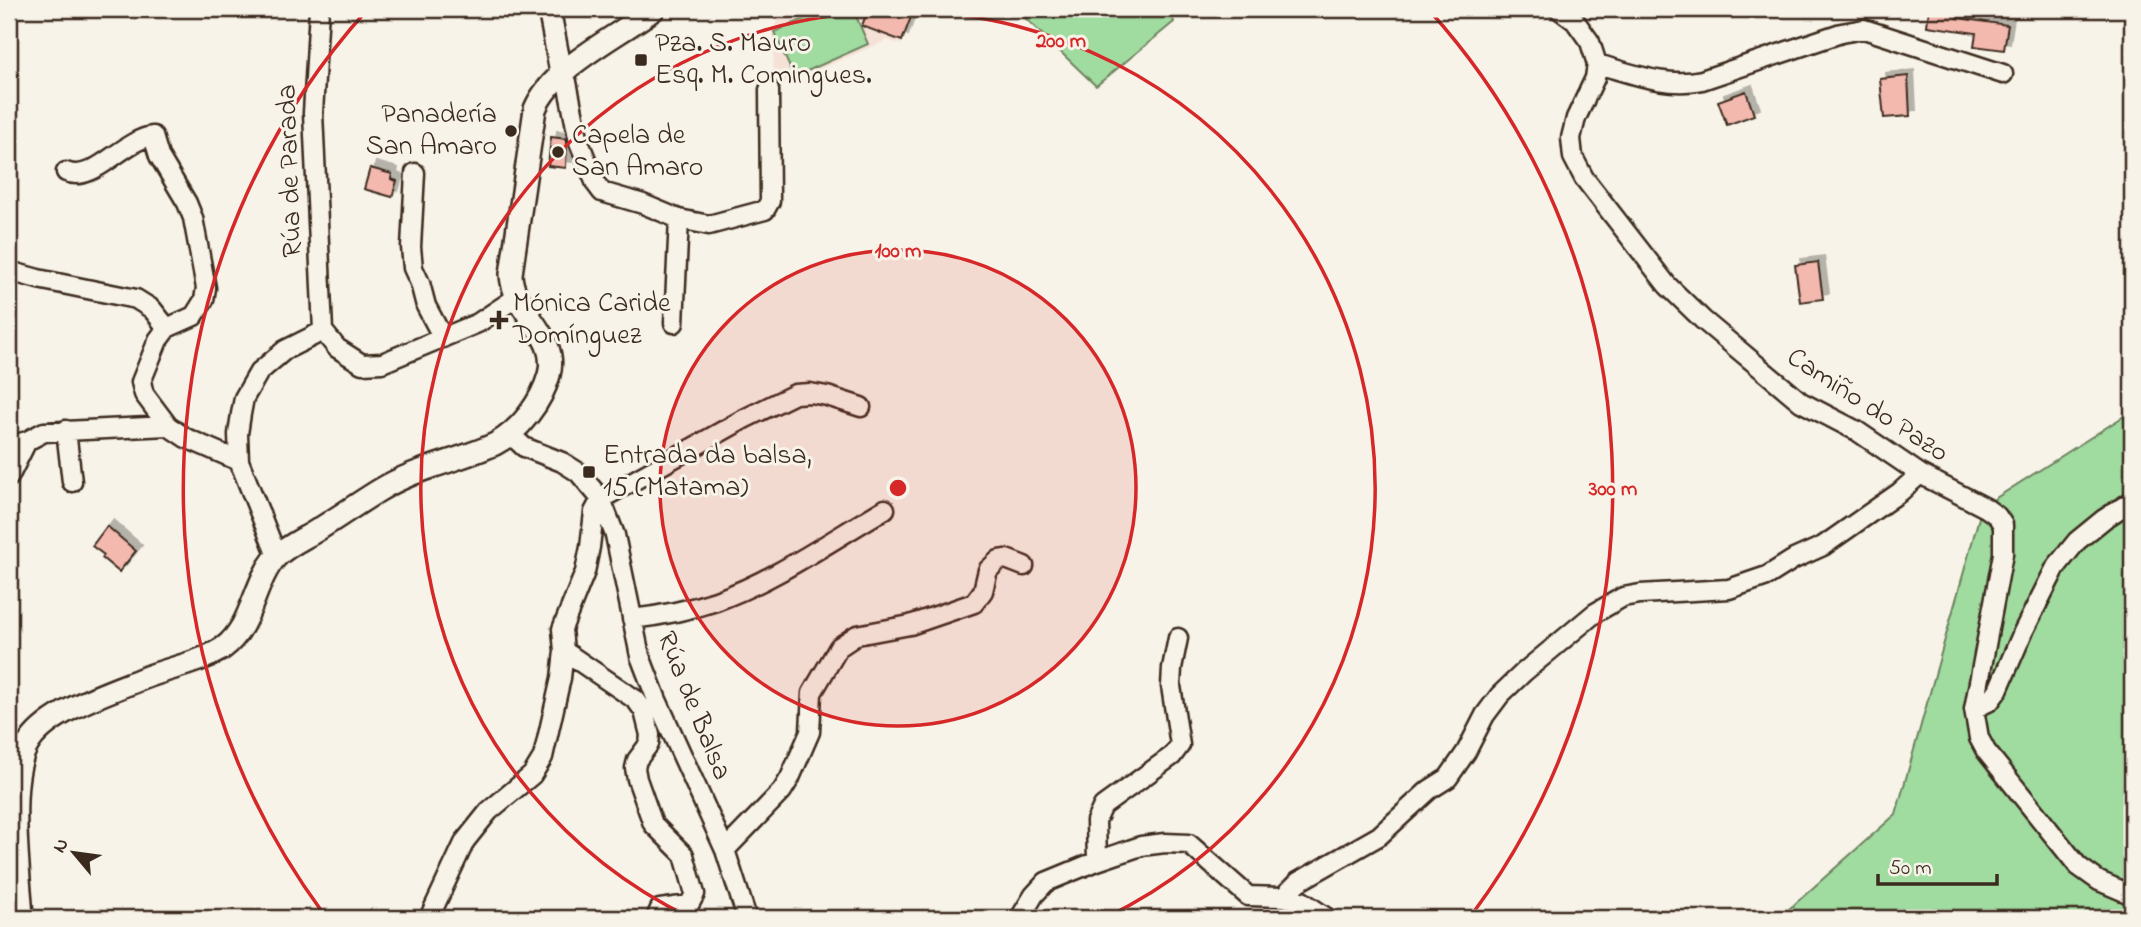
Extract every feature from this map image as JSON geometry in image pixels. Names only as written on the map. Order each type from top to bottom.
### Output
[{"type":"street","name":"Rúa de Parada","points":[[319,9],[313,113],[323,331]]},
{"type":"street","points":[[549,9],[561,72],[567,82],[579,142],[596,184],[602,192],[643,204],[679,219],[709,225],[765,210],[770,201],[769,90]]},
{"type":"street","points":[[22,918],[18,854],[19,769],[16,747],[28,743],[40,730],[69,711],[158,672],[206,657],[223,648],[236,635],[277,556],[402,477],[494,444],[509,433],[537,403],[545,387],[551,356],[511,282],[535,109],[542,93],[561,72],[654,9]]},
{"type":"street","points":[[1559,9],[1575,21],[1590,42],[1597,64],[1671,83],[1684,84],[1702,80],[1841,33],[1864,29],[2003,74]]},
{"type":"street","name":"Camiño do Pazo","points":[[1597,64],[1595,78],[1576,118],[1571,138],[1573,158],[1584,178],[1667,285],[1703,320],[1801,402],[1857,431],[1920,474],[1986,508],[1997,516],[2003,526],[2003,554],[1975,709]]},
{"type":"street","points":[[66,172],[76,176],[89,172],[139,138],[153,136],[159,156],[190,211],[206,288],[204,300],[194,316],[167,328],[158,341],[141,382],[144,394],[168,426],[186,438],[239,461]]},
{"type":"street","points":[[415,173],[411,247],[413,268],[426,306],[443,338]]},
{"type":"street","points":[[674,323],[679,219]]},
{"type":"street","points":[[9,271],[136,299],[152,309],[167,328]]},
{"type":"street","points":[[277,556],[239,461],[238,434],[244,398],[259,372],[272,359],[323,331],[337,348],[362,364],[382,363],[483,321],[517,297]]},
{"type":"street","points":[[429,918],[465,841],[489,811],[539,767],[561,677],[564,650],[562,629],[585,572],[594,512],[601,499],[744,419],[795,394],[827,396],[861,407]]},
{"type":"street","points":[[9,446],[44,432],[168,426]]},
{"type":"street","points":[[66,430],[72,482]]},
{"type":"street","name":"Rúa de Balsa","points":[[509,433],[524,447],[562,462],[578,472],[601,499],[615,535],[640,656],[663,714],[725,850],[747,918]]},
{"type":"street","points":[[9,477],[27,441]]},
{"type":"street","points":[[1283,897],[1298,882],[1379,836],[1429,790],[1448,778],[1500,695],[1595,613],[1623,597],[1729,589],[1767,576],[1794,559],[1823,546],[1900,492],[1920,474]]},
{"type":"street","points":[[2132,501],[2077,541],[2056,567],[2023,632],[1998,690],[1990,701],[1975,709],[1979,738],[1986,751],[2078,866],[2099,881],[2132,895]]},
{"type":"street","points":[[632,619],[695,607],[734,593],[782,569],[885,509]]},
{"type":"street","points":[[725,850],[782,790],[790,778],[810,732],[812,693],[839,647],[857,635],[910,625],[974,603],[983,591],[988,570],[999,560],[1006,559],[1024,566]]},
{"type":"street","points":[[1097,860],[1096,821],[1103,806],[1172,756],[1180,744],[1171,686],[1178,638]]},
{"type":"street","points":[[564,650],[641,705],[650,735],[649,744]]},
{"type":"street","points":[[656,918],[660,909],[689,905],[695,894],[684,855],[653,824],[635,768],[656,737],[659,717],[663,714]]},
{"type":"street","points":[[1020,918],[1034,895],[1046,882],[1097,860],[1141,846],[1189,844],[1248,896],[1283,897],[1301,901],[1327,918]]},
{"type":"shaded area","points":[[782,9],[914,9],[901,45],[888,40],[774,88],[773,30]]},
{"type":"green space","points":[[827,9],[853,9],[868,44],[794,77],[774,32]]},
{"type":"green space","points":[[1012,9],[1169,9],[1174,22],[1096,86],[1021,14]]},
{"type":"green space","points":[[2132,411],[2132,918],[1779,918],[1896,814],[1982,507]]},
{"type":"building","points":[[868,9],[914,9],[902,41],[862,26]]},
{"type":"building","points":[[1929,9],[1959,9],[1957,18],[2008,25],[2004,50],[1974,46],[1976,33],[1927,26]]},
{"type":"building","points":[[1908,76],[1910,116],[1884,118],[1880,79]]},
{"type":"building","points":[[1746,91],[1754,115],[1727,125],[1718,101]]},
{"type":"building","name":"Capela de San Amaro","points":[[551,137],[567,139],[566,168],[548,166]]},
{"type":"building","points":[[370,168],[392,174],[391,179],[397,181],[392,197],[364,189]]},
{"type":"building","points":[[1818,262],[1823,299],[1800,302],[1795,265]]},
{"type":"building","points":[[107,526],[136,551],[119,572],[92,546]]},
{"type":"place","name":"Pza. S. Mauro Esq. M. Comingues.","points":[[641,60]]},
{"type":"place","name":"Panadería San Amaro","points":[[511,131]]},
{"type":"place","name":"Capela de San Amaro","points":[[558,152]]},
{"type":"place","name":"Mónica Caride Domínguez","points":[[499,320]]},
{"type":"place","name":"Entrada da balsa, 15 (Matama)","points":[[589,472]]}]
